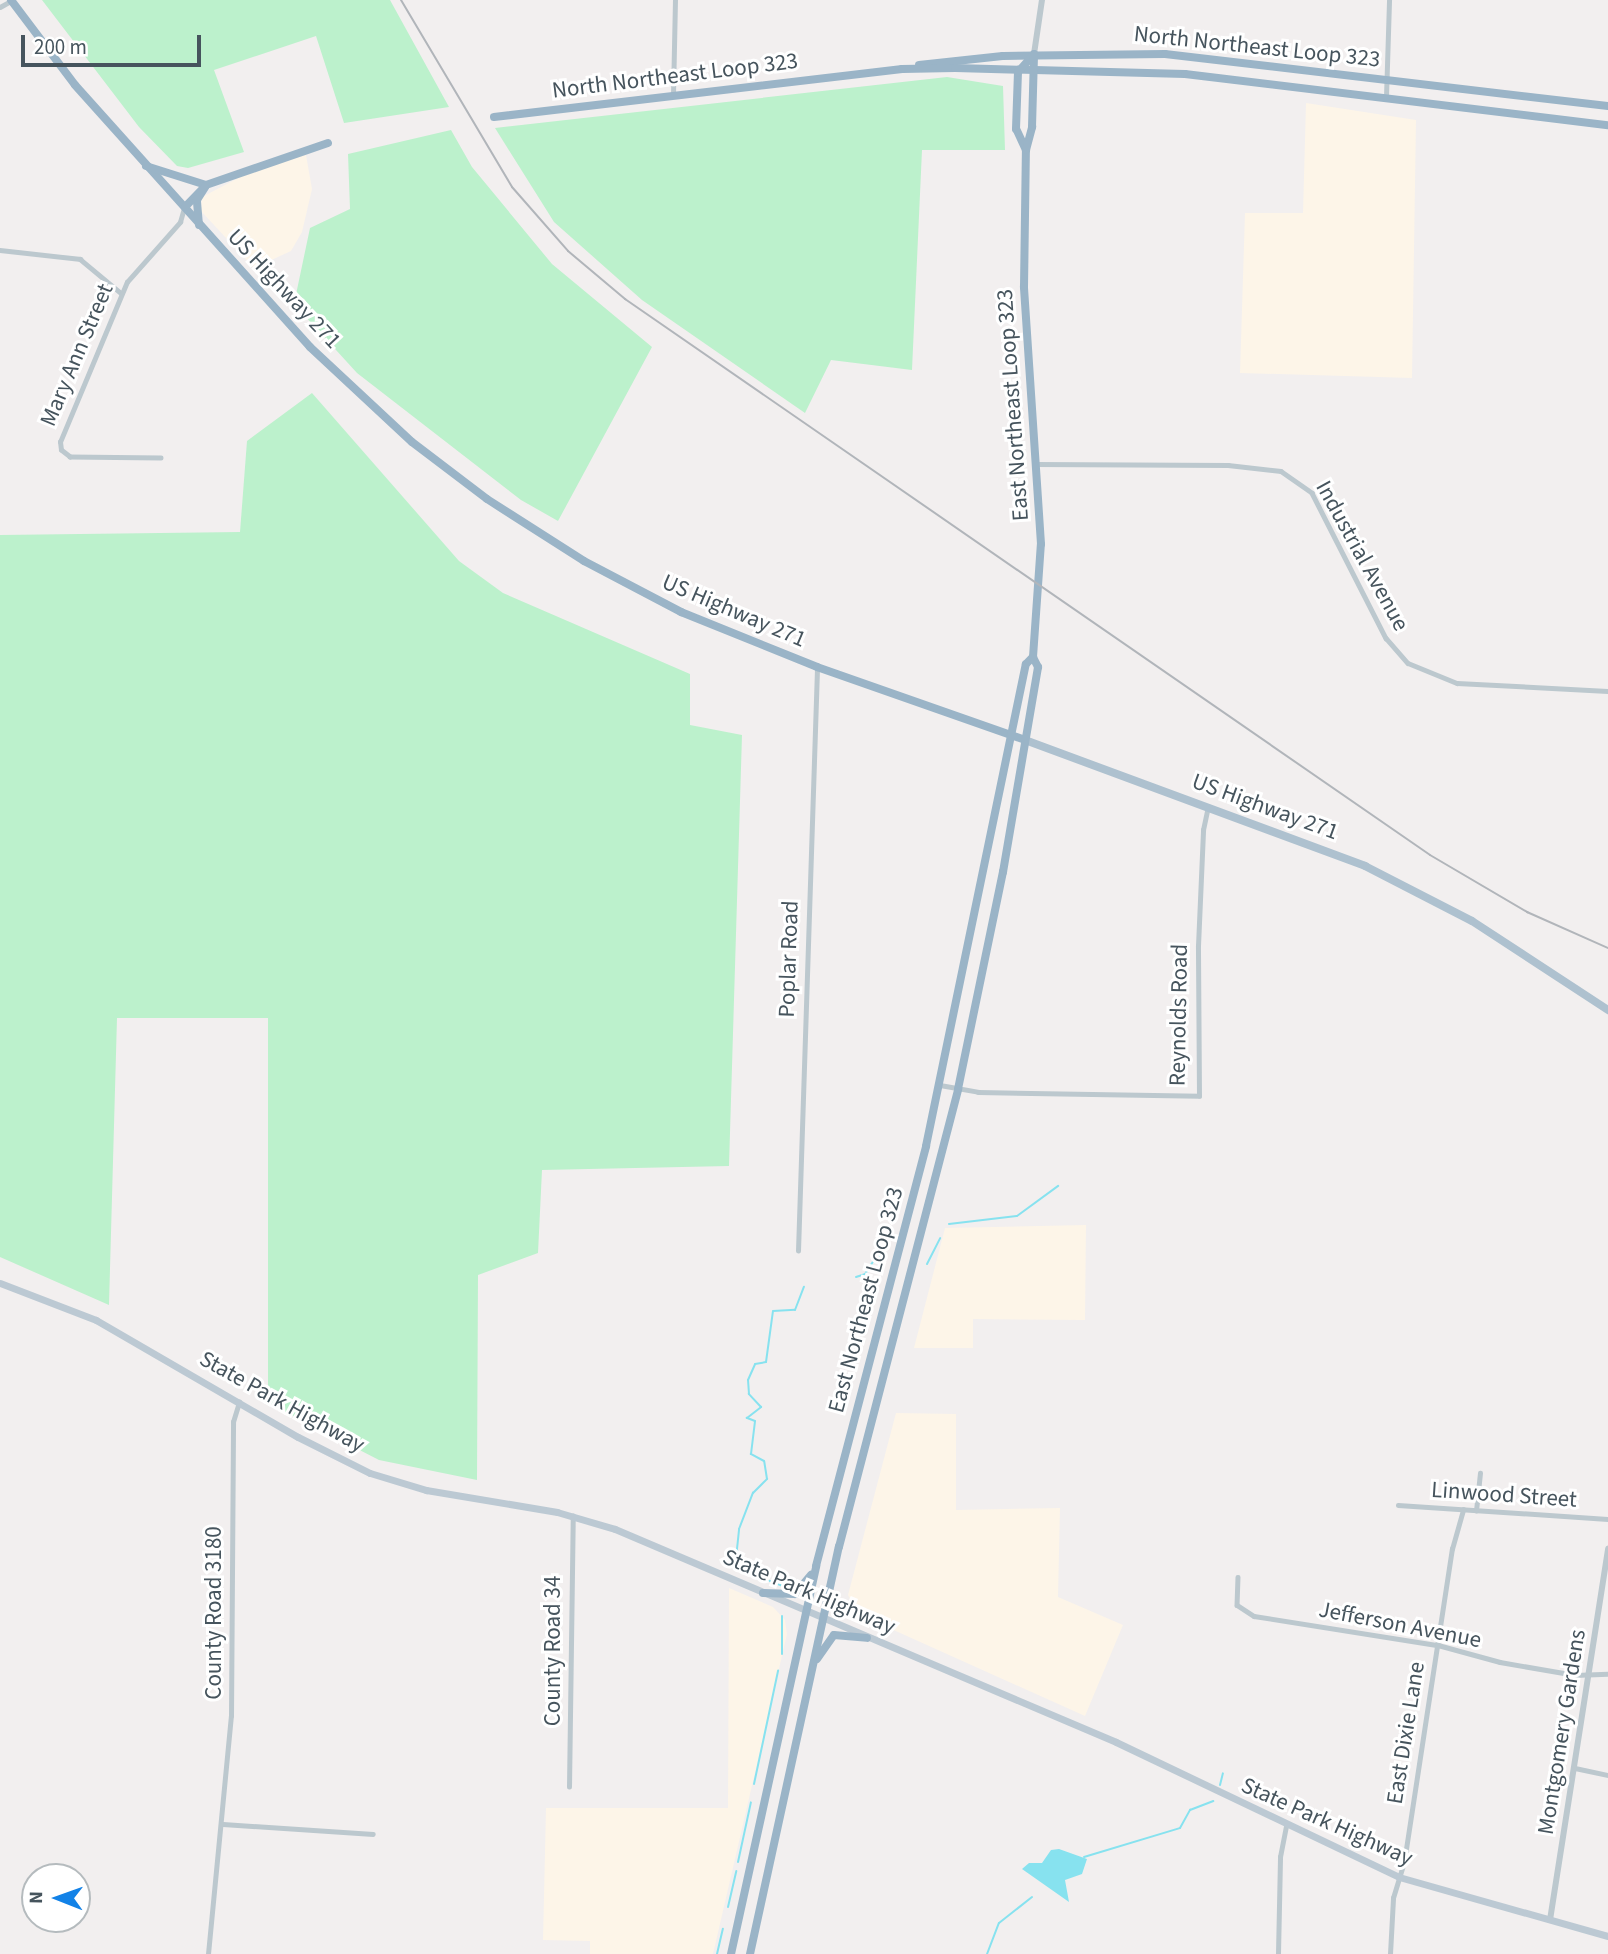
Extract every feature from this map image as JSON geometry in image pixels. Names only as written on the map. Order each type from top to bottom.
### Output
[{"type":"highway","name":"US Highway 271","points":[[11,0],[75,85],[335,372],[412,442],[487,499],[652,598],[817,667],[1025,740]]},
{"type":"highway","name":"North Northeast Loop 323","points":[[494,117],[1034,54],[1186,55],[1608,106]]},
{"type":"highway","points":[[1018,72],[1034,54]]},
{"type":"highway","name":"East Northeast Loop 323","points":[[750,1954],[823,1619],[958,1089],[1003,872],[1038,667],[1033,657],[1042,567],[1025,334],[1026,150],[1032,127],[1034,54]]},
{"type":"highway","points":[[1185,74],[1186,55]]},
{"type":"highway","name":"North Northeast Loop 323","points":[[902,69],[1185,74],[1608,125]]},
{"type":"highway","name":"East Northeast Loop 323","points":[[1018,72],[1016,129],[1026,150]]},
{"type":"highway","points":[[1449,105],[1451,87]]},
{"type":"highway","points":[[185,207],[206,185],[328,144]]},
{"type":"highway","points":[[146,166],[206,185]]},
{"type":"highway","points":[[199,225],[197,200],[206,185]]},
{"type":"highway","name":"East Northeast Loop 323","points":[[731,1954],[816,1566],[926,1146],[986,868],[1026,664],[1033,657]]},
{"type":"highway","points":[[986,868],[1003,872]]},
{"type":"highway","points":[[965,968],[984,972]]},
{"type":"highway","points":[[926,1146],[944,1150]]},
{"type":"highway","points":[[891,1281],[909,1286]]},
{"type":"highway","points":[[839,1474],[857,1479]]},
{"type":"highway","points":[[763,1594],[795,1594],[816,1566]]},
{"type":"highway","points":[[811,1675],[831,1637],[867,1638]]},
{"type":"highway","points":[[777,1745],[794,1749]]},
{"type":"highway","points":[[739,1917],[757,1921]]},
{"type":"main road","name":"US Highway 271","points":[[1025,740],[1330,851],[1419,892],[1503,939],[1608,1010]]},
{"type":"main road","name":"State Park Highway","points":[[0,1283],[96,1320],[327,1453],[383,1478],[574,1515],[1116,1742],[1286,1827],[1399,1877],[1608,1936]]},
{"type":"street","points":[[0,7],[11,0]]},
{"type":"street","points":[[673,96],[675,0]]},
{"type":"street","points":[[1034,54],[1042,0]]},
{"type":"street","points":[[1386,97],[1389,0]]},
{"type":"street","name":"Mary Ann Street","points":[[160,458],[76,458],[63,452],[60,442],[121,293],[180,222],[185,207]]},
{"type":"street","points":[[0,250],[80,259],[121,293]]},
{"type":"street","name":"Industrial Avenue","points":[[1035,464],[1251,465],[1281,471],[1311,494],[1386,638],[1408,663],[1457,683],[1608,691]]},
{"type":"street","name":"Poplar Road","points":[[798,1251],[817,667]]},
{"type":"street","name":"Reynolds Road","points":[[940,1085],[958,1089],[1199,1096],[1199,933],[1203,830],[1208,806]]},
{"type":"street","name":"County Road 3180","points":[[208,1954],[223,1824],[231,1716],[233,1422],[239,1402]]},
{"type":"street","points":[[1476,1511],[1479,1473]]},
{"type":"street","name":"Linwood Street","points":[[1398,1505],[1608,1519]]},
{"type":"street","name":"East Dixie Lane","points":[[1390,1954],[1399,1877],[1463,1510]]},
{"type":"street","name":"County Road 34","points":[[569,1787],[574,1515]]},
{"type":"street","name":"Montgomery Gardens","points":[[1550,1920],[1608,1549]]},
{"type":"street","name":"Jefferson Avenue","points":[[1238,1577],[1237,1605],[1247,1614],[1438,1645],[1500,1662],[1575,1675],[1589,1671],[1608,1674]]},
{"type":"street","points":[[1575,1768],[1608,1774]]},
{"type":"street","points":[[223,1824],[373,1833]]},
{"type":"street","points":[[1278,1954],[1280,1857],[1286,1827]]},
{"type":"shaded area","points":[[1306,103],[1416,120],[1412,378],[1240,373],[1245,213],[1303,213]]},
{"type":"shaded area","points":[[306,155],[312,189],[302,232],[291,251],[254,268],[201,211],[202,197],[250,172]]},
{"type":"shaded area","points":[[1086,1225],[1085,1320],[973,1319],[973,1348],[914,1348],[945,1228]]},
{"type":"shaded area","points":[[896,1413],[956,1414],[956,1510],[1060,1508],[1058,1597],[1123,1625],[1085,1716],[858,1614],[848,1595]]},
{"type":"shaded area","points":[[729,1588],[773,1607],[785,1620],[787,1634],[713,1954],[590,1954],[590,1941],[543,1940],[546,1808],[728,1808]]},
{"type":"green space","points":[[42,0],[390,0],[449,107],[344,123],[316,36],[214,70],[244,152],[188,168],[177,166],[139,127]]},
{"type":"green space","points":[[947,77],[1003,86],[1005,150],[922,150],[912,370],[831,360],[805,413],[642,300],[554,222],[495,128]]},
{"type":"green space","points":[[451,130],[472,167],[552,264],[652,347],[558,521],[521,500],[357,373],[294,304],[310,228],[350,209],[348,154]]},
{"type":"green space","points":[[312,393],[459,561],[503,593],[690,674],[690,725],[742,735],[729,1166],[542,1170],[538,1253],[478,1275],[477,1480],[379,1460],[268,1403],[268,1018],[117,1018],[109,1305],[0,1257],[0,535],[240,532],[247,441]]},
{"type":"water","points":[[1059,1849],[1087,1859],[1082,1874],[1065,1880],[1069,1902],[1022,1869],[1029,1863],[1042,1863],[1051,1850]]},
{"type":"waterway","points":[[949,1224],[1017,1216],[1058,1186]]},
{"type":"waterway","points":[[927,1264],[940,1238]]},
{"type":"waterway","points":[[856,1277],[865,1274],[876,1257],[882,1256]]},
{"type":"waterway","points":[[788,1588],[741,1570],[737,1549],[739,1529],[753,1493],[767,1479],[764,1461],[751,1454],[755,1421],[747,1418],[761,1407],[749,1394],[748,1380],[755,1364],[766,1362],[773,1311],[795,1310],[804,1287]]},
{"type":"waterway","points":[[782,1616],[782,1654]]},
{"type":"waterway","points":[[754,1784],[778,1671]]},
{"type":"waterway","points":[[1220,1785],[1223,1773]]},
{"type":"waterway","points":[[1084,1857],[1180,1828],[1190,1810],[1213,1801]]},
{"type":"waterway","points":[[738,1862],[751,1802]]},
{"type":"waterway","points":[[728,1907],[736,1871]]},
{"type":"waterway","points":[[987,1954],[999,1923],[1032,1897]]},
{"type":"waterway","points":[[717,1954],[723,1929]]},
{"type":"railway","points":[[401,0],[512,187],[568,251],[625,299],[1430,855],[1527,912],[1608,948]]}]
